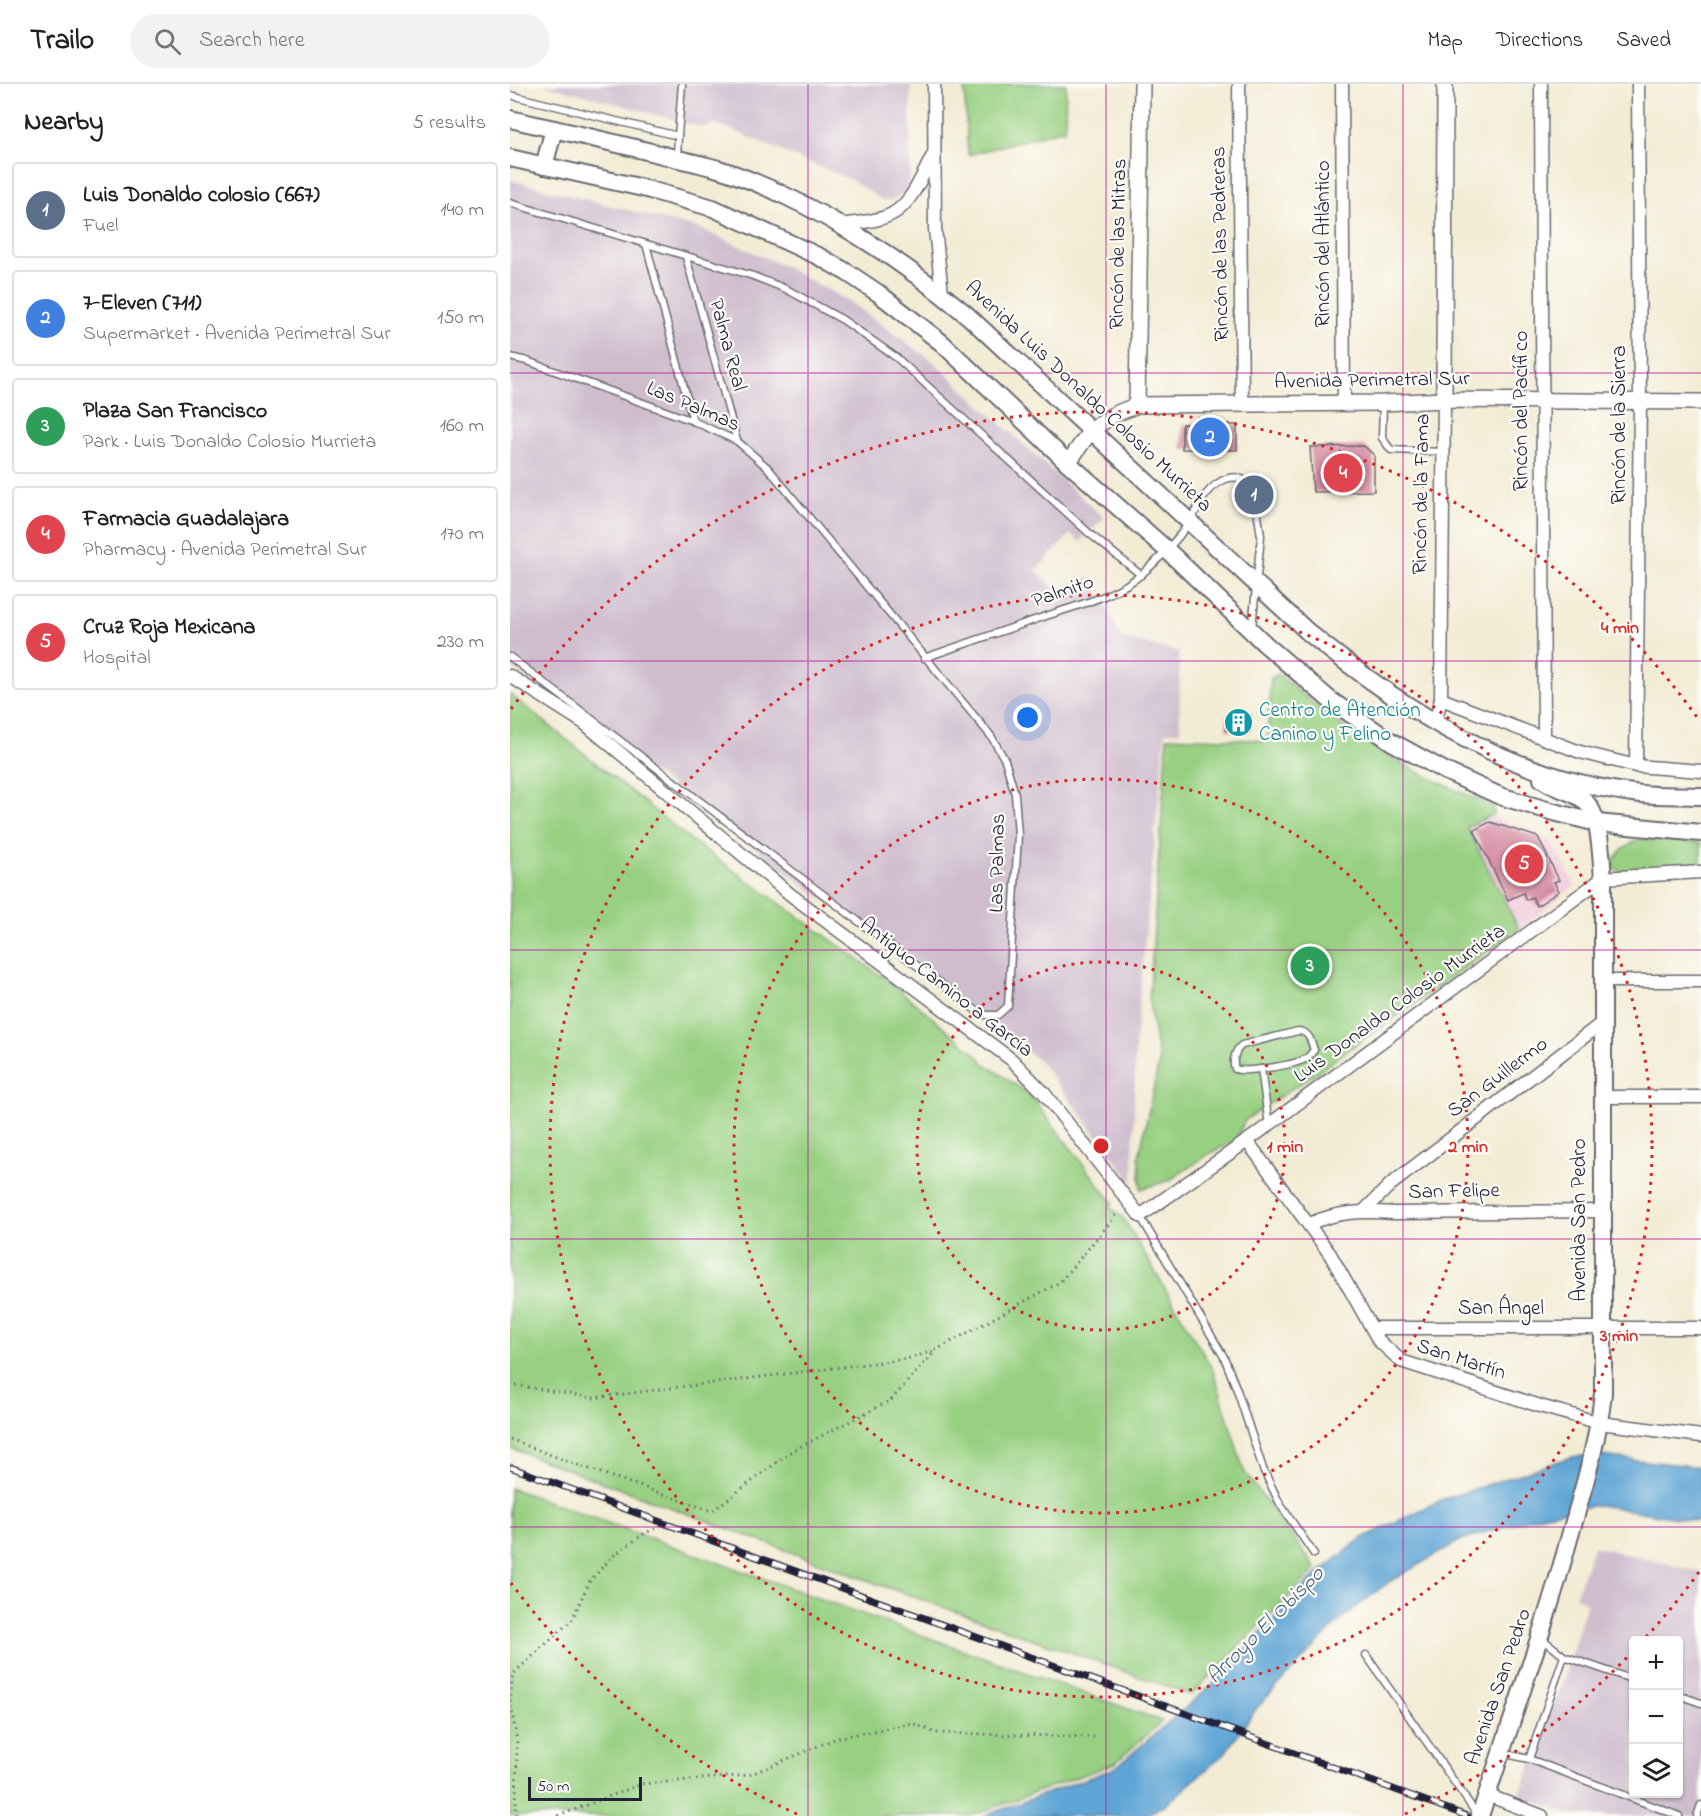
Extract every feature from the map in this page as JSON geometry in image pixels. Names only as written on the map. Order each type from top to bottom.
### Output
[{"type":"main road","name":"Avenida Luis Donaldo Colosio Murrieta","points":[[510,119],[729,172],[780,192],[841,225],[942,293],[1308,632],[1404,705],[1473,744],[1532,768],[1590,785],[1621,791],[1701,796]]},
{"type":"main road","points":[[544,166],[554,129]]},
{"type":"main road","points":[[510,158],[643,188],[713,208],[820,257],[878,292],[942,343],[1068,463],[1252,629],[1265,644],[1330,700],[1392,742],[1445,771],[1500,796],[1597,823],[1701,833]]},
{"type":"main road","points":[[1532,768],[1550,785],[1586,802],[1597,823]]},
{"type":"main road","name":"Avenida San Pedro","points":[[1479,1816],[1552,1602],[1600,1423],[1603,1393],[1603,878],[1597,823]]},
{"type":"street","points":[[934,84],[935,229],[942,293]]},
{"type":"street","name":"Rincón de las Mitras","points":[[1137,405],[1142,84]]},
{"type":"street","name":"Rincón de las Pedreras","points":[[1239,84],[1242,404]]},
{"type":"street","name":"Rincón del Atlántico","points":[[1342,84],[1344,404]]},
{"type":"street","name":"Rincón de la Fama","points":[[1435,723],[1441,699],[1445,84]]},
{"type":"street","name":"Rincón del Pacífico","points":[[1540,84],[1544,737]]},
{"type":"street","name":"Rincón de la Sierra","points":[[1636,766],[1640,401],[1638,84]]},
{"type":"street","points":[[841,225],[893,213],[910,196],[933,156]]},
{"type":"street","name":"Avenida Perimetral Sur","points":[[1068,463],[1091,430],[1113,415],[1137,405],[1383,404],[1444,400],[1541,399],[1701,402]]},
{"type":"street","name":"Antiguo Camino a García","points":[[510,676],[584,723],[791,895],[1012,1060],[1044,1093],[1140,1216]]},
{"type":"street","points":[[1441,699],[1580,752],[1636,766],[1701,771]]},
{"type":"street","points":[[1603,878],[1701,872]]},
{"type":"street","name":"Luis Donaldo Colosio Murrieta","points":[[1140,1216],[1247,1142],[1603,878]]},
{"type":"street","points":[[1603,981],[1701,981]]},
{"type":"street","name":"San Guillermo","points":[[1364,1211],[1390,1185],[1602,1023]]},
{"type":"street","points":[[1603,1097],[1701,1097]]},
{"type":"street","name":"San Martín","points":[[1247,1142],[1329,1254],[1379,1341],[1401,1361],[1540,1407],[1600,1423],[1701,1436]]},
{"type":"street","name":"San Felipe","points":[[1309,1224],[1328,1216],[1364,1211],[1394,1213],[1602,1211]]},
{"type":"street","name":"San Ángel","points":[[1372,1328],[1701,1328]]},
{"type":"street","points":[[1487,1795],[1542,1816]]},
{"type":"lane","points":[[677,158],[682,84]]},
{"type":"lane","points":[[510,95],[678,136]]},
{"type":"lane","points":[[510,203],[753,276],[786,290],[843,320],[897,358],[1090,534],[1141,575]]},
{"type":"lane","points":[[646,244],[693,421]]},
{"type":"lane","name":"Palma Real","points":[[687,257],[736,441]]},
{"type":"lane","name":"Las Palmas","points":[[510,357],[693,421],[736,441],[768,468],[991,736],[1005,760],[1015,794],[1018,835],[1008,1006],[998,1015],[982,1015],[510,657]]},
{"type":"lane","points":[[1383,404],[1382,438],[1391,450],[1443,452]]},
{"type":"lane","name":"Palmito","points":[[924,658],[1106,595],[1141,575],[1167,550],[1191,522],[1200,502],[1215,485],[1226,478],[1241,477],[1251,486]]},
{"type":"lane","points":[[1252,629],[1261,536],[1256,503]]},
{"type":"lane","points":[[1298,1031],[1304,1031],[1310,1036],[1314,1050],[1304,1060],[1261,1069],[1239,1071],[1235,1069],[1233,1064],[1238,1048],[1298,1031]]},
{"type":"lane","points":[[1261,1069],[1269,1125]]},
{"type":"lane","name":"Antiguo Camino a García","points":[[1140,1216],[1224,1357],[1263,1469],[1280,1504],[1314,1554]]},
{"type":"lane","points":[[1540,1637],[1564,1656],[1629,1678]]},
{"type":"lane","points":[[1366,1655],[1479,1816]]},
{"type":"lane","points":[[1529,1759],[1564,1656]]},
{"type":"lane","points":[[1683,1697],[1701,1703]]},
{"type":"lane","points":[[1501,1752],[1529,1759],[1679,1816]]},
{"type":"lane","points":[[1697,1816],[1701,1805]]},
{"type":"path","points":[[510,1384],[592,1398],[906,1359],[936,1350],[1060,1282],[1128,1202]]},
{"type":"path","points":[[510,1439],[569,1462],[712,1511],[792,1451],[891,1400],[936,1350]]},
{"type":"path","points":[[516,1816],[517,1741],[510,1698],[511,1675],[572,1620],[589,1582],[614,1556],[645,1533],[658,1528]]},
{"type":"path","points":[[558,1816],[642,1784],[749,1775],[837,1738],[912,1723],[936,1733],[1095,1737]]},
{"type":"shaded area","points":[[543,84],[911,84],[910,175],[907,192],[891,200],[882,200],[853,181],[717,124],[702,127]]},
{"type":"shaded area","points":[[510,180],[701,229],[786,267],[848,301],[931,360],[1104,518],[1080,542],[1070,534],[1036,570],[1057,591],[1091,577],[1122,638],[1179,652],[1180,731],[1165,732],[1135,1046],[1133,1183],[1040,1061],[510,665]]},
{"type":"shaded area","points":[[1490,816],[1538,834],[1552,842],[1575,886],[1519,929],[1467,827]]},
{"type":"shaded area","points":[[1593,1546],[1701,1572],[1701,1816],[1576,1816],[1519,1796],[1562,1684],[1587,1602],[1575,1597]]},
{"type":"green space","points":[[964,84],[1066,84],[1065,129],[968,155]]},
{"type":"green space","points":[[1278,674],[1340,724],[1378,750],[1426,776],[1493,806],[1494,814],[1467,827],[1519,929],[1316,1073],[1245,1120],[1236,1140],[1209,1154],[1170,1180],[1141,1189],[1139,1157],[1159,1062],[1149,1002],[1167,737],[1267,742],[1271,678]]},
{"type":"green space","points":[[510,694],[691,840],[886,979],[984,1063],[1030,1095],[1113,1203],[1110,1207],[1124,1219],[1213,1370],[1244,1471],[1316,1569],[1191,1695],[861,1578],[510,1448]]},
{"type":"green space","points":[[1639,839],[1701,843],[1701,866],[1625,872],[1614,869],[1613,861],[1622,849]]},
{"type":"green space","points":[[510,1488],[1162,1721],[1115,1763],[971,1816],[510,1816]]},
{"type":"water","points":[[1591,1455],[1701,1467],[1701,1522],[1599,1505],[1541,1515],[1461,1540],[1389,1582],[1340,1620],[1256,1709],[1225,1753],[1167,1804],[1144,1816],[984,1816],[1115,1768],[1213,1684],[1309,1581],[1361,1539],[1441,1500],[1571,1457]]},
{"type":"building","points":[[1182,424],[1237,425],[1237,450],[1182,449]]},
{"type":"building","points":[[1364,446],[1374,455],[1374,491],[1313,492],[1310,447]]},
{"type":"building","points":[[1237,486],[1243,486],[1251,491],[1255,490],[1256,486],[1270,486],[1270,503],[1261,503],[1260,499],[1256,498],[1252,499],[1251,503],[1237,503]]},
{"type":"building","name":"Centro de Atención Canino y Felino","points":[[1227,714],[1251,715],[1250,732],[1226,730]]},
{"type":"building","points":[[1490,822],[1538,837],[1559,880],[1554,882],[1559,891],[1537,906],[1532,897],[1526,900],[1523,893],[1508,900],[1474,830]]},
{"type":"railway","points":[[510,1467],[1467,1816]]},
{"type":"place","name":"7-Eleven (711)","points":[[1210,437]]},
{"type":"place","name":"Farmacia Guadalajara","points":[[1343,473]]},
{"type":"place","name":"Luis Donaldo colosio (667)","points":[[1254,495]]},
{"type":"place","name":"Centro de Atención Canino y Felino","points":[[1238,723]]},
{"type":"place","name":"Cruz Roja Mexicana","points":[[1524,864]]},
{"type":"place","name":"Plaza San Francisco","points":[[1310,966]]},
{"type":"water label","name":"Arroyo El Obispo","points":[[1266,1626]]}]
